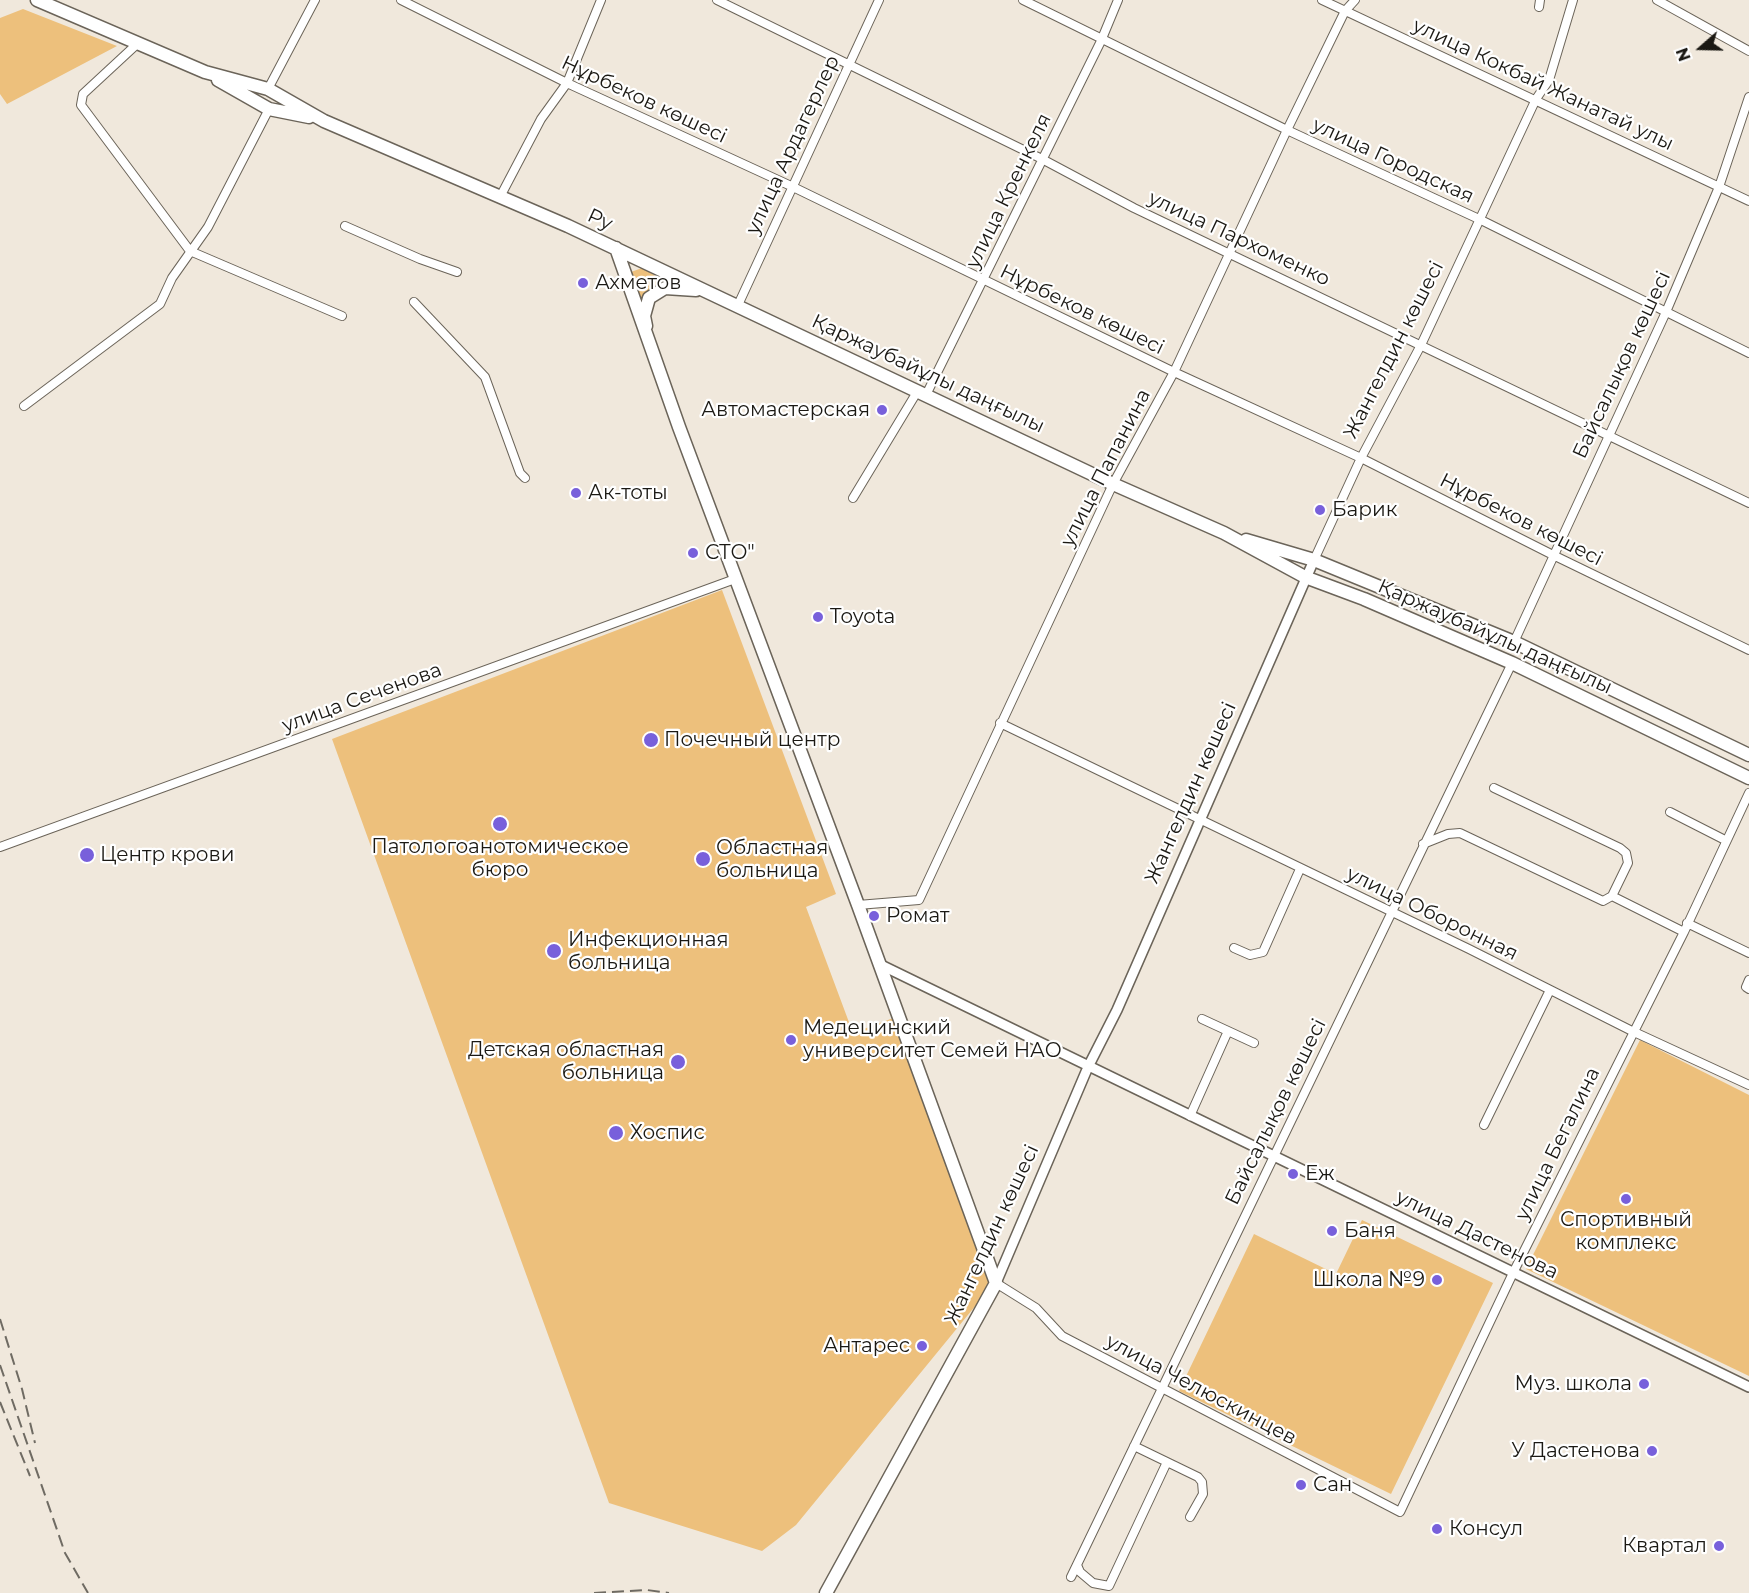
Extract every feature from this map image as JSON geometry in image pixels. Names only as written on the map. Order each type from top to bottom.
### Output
[{"type":"highway","points":[[37,0],[205,72],[264,89],[277,106]]},
{"type":"highway","points":[[205,72],[254,102],[277,106],[324,121],[568,226],[605,249],[627,282]]},
{"type":"highway","points":[[254,102],[264,89]]},
{"type":"highway","name":"Ру","points":[[568,226],[616,248]]},
{"type":"highway","points":[[616,248],[651,351],[881,965],[996,1283]]},
{"type":"highway","name":"Қаржаубайұлы даңғылы","points":[[616,248],[1113,484],[1224,533],[1305,577],[1364,599],[1512,663],[1749,778]]},
{"type":"highway","points":[[651,351],[644,316],[649,298],[665,288],[688,288],[724,298]]},
{"type":"highway","name":"Қаржаубайұлы даңғылы","points":[[1224,533],[1314,560],[1514,642],[1749,755]]},
{"type":"highway","name":"Жангелдин көшесі","points":[[826,1593],[996,1283]]},
{"type":"street","points":[[264,89],[315,0]]},
{"type":"street","name":"Нұрбеков көшесі","points":[[401,0],[567,83],[791,186],[1174,372],[1361,458],[1749,650]]},
{"type":"street","points":[[500,197],[541,119],[567,83],[601,0]]},
{"type":"street","name":"улица Пархоменко","points":[[717,0],[1042,159],[1134,208],[1749,502]]},
{"type":"street","name":"улица Ардагерлер","points":[[738,305],[791,186],[879,0]]},
{"type":"street","name":"улица Городская","points":[[1023,0],[1101,41],[1481,220],[1749,353]]},
{"type":"street","name":"улица Кренкеля","points":[[854,498],[922,394],[984,281],[1101,41],[1118,0]]},
{"type":"street","name":"улица Кокбай Жанатай улы","points":[[1322,0],[1749,201]]},
{"type":"street","name":"улица Папанина","points":[[858,905],[919,900],[1113,484],[1174,372],[1287,130],[1346,11],[1355,0]]},
{"type":"street","name":"Жангелдин көшесі","points":[[996,1283],[1088,1067],[1117,1010],[1305,577],[1361,458],[1421,345],[1536,99],[1555,65],[1573,0]]},
{"type":"street","points":[[1657,0],[1749,51]]},
{"type":"street","points":[[137,44],[83,94],[81,105],[190,251],[342,316]]},
{"type":"street","name":"Байсалықов көшесі","points":[[1514,642],[1666,312],[1719,187],[1749,97]]},
{"type":"street","points":[[24,406],[160,304],[172,278],[208,227],[277,106]]},
{"type":"street","points":[[345,226],[420,259],[457,272]]},
{"type":"street","points":[[414,302],[485,377],[520,473],[525,478]]},
{"type":"street","name":"улица Сеченова","points":[[0,848],[735,579]]},
{"type":"street","name":"Байсалықов көшесі","points":[[1071,1577],[1512,663]]},
{"type":"street","name":"улица Оборонная","points":[[1000,723],[1632,1031],[1749,1085]]},
{"type":"street","points":[[1423,844],[1448,834],[1460,833],[1603,901],[1612,896],[1628,863],[1626,853],[1620,848],[1494,788]]},
{"type":"street","name":"улица Бегалина","points":[[1400,1512],[1513,1273],[1632,1031],[1684,932],[1725,840],[1749,793]]},
{"type":"street","points":[[1670,812],[1725,840]]},
{"type":"street","points":[[1234,948],[1250,956],[1263,952],[1300,869]]},
{"type":"street","points":[[1612,896],[1684,932]]},
{"type":"street","points":[[1687,923],[1749,953]]},
{"type":"street","name":"улица Дастенова","points":[[881,965],[1749,1387]]},
{"type":"street","points":[[1749,980],[1746,987],[1749,989]]},
{"type":"street","points":[[1485,1125],[1550,990]]},
{"type":"street","points":[[1202,1019],[1254,1042]]},
{"type":"street","points":[[1190,1116],[1228,1031]]},
{"type":"street","name":"улица Челюскинцев","points":[[996,1283],[1036,1308],[1062,1336],[1400,1512]]},
{"type":"street","points":[[1134,1446],[1198,1477],[1202,1482],[1203,1494],[1190,1517]]},
{"type":"street","points":[[1077,1565],[1080,1572],[1093,1583],[1109,1586],[1167,1462]]},
{"type":"shaded area","points":[[23,9],[117,46],[7,104],[0,94],[0,18]]},
{"type":"shaded area","points":[[642,268],[671,285],[651,289],[643,298],[638,313],[627,282],[631,272]]},
{"type":"shaded area","points":[[722,590],[836,894],[806,907],[853,1033],[896,1017],[990,1281],[981,1299],[796,1525],[762,1551],[609,1503],[332,739]]},
{"type":"shaded area","points":[[1640,1040],[1749,1095],[1749,1376],[1526,1269]]},
{"type":"shaded area","points":[[1362,1220],[1493,1283],[1391,1494],[1179,1391],[1254,1234],[1336,1274]]},
{"type":"railway","points":[[0,1319],[22,1389],[35,1443]]},
{"type":"railway","points":[[0,1365],[65,1553],[88,1593]]},
{"type":"railway","points":[[0,1402],[30,1476]]},
{"type":"railway","points":[[594,1593],[647,1590],[669,1593]]},
{"type":"place","name":"Ахметов","points":[[583,283]]},
{"type":"place","name":"Автомастерская","points":[[882,410]]},
{"type":"place","name":"Ак-тоты","points":[[576,493]]},
{"type":"place","name":"Барик","points":[[1320,510]]},
{"type":"place","name":"СТО\"","points":[[693,553]]},
{"type":"place","name":"Toyota","points":[[818,617]]},
{"type":"place","name":"Почечный центр","points":[[651,740]]},
{"type":"place","name":"Патологоанотомическое бюро","points":[[500,824]]},
{"type":"place","name":"Центр крови","points":[[87,855]]},
{"type":"place","name":"Областная больница","points":[[703,859]]},
{"type":"place","name":"Ромат","points":[[874,916]]},
{"type":"place","name":"Инфекционная больница","points":[[554,951]]},
{"type":"place","name":"Медецинский университет Семей НАО","points":[[791,1040]]},
{"type":"place","name":"Детская областная больница","points":[[678,1062]]},
{"type":"place","name":"Хоспис","points":[[616,1133]]},
{"type":"place","name":"Еж","points":[[1293,1174]]},
{"type":"place","name":"Спортивный комплекс","points":[[1626,1199]]},
{"type":"place","name":"Баня","points":[[1332,1231]]},
{"type":"place","name":"Школа №9","points":[[1437,1280]]},
{"type":"place","name":"Антарес","points":[[922,1346]]},
{"type":"place","name":"Муз. школа","points":[[1644,1384]]},
{"type":"place","name":"У Дастенова","points":[[1652,1451]]},
{"type":"place","name":"Сан","points":[[1301,1485]]},
{"type":"place","name":"Консул","points":[[1437,1529]]},
{"type":"place","name":"Квартал","points":[[1719,1546]]}]
